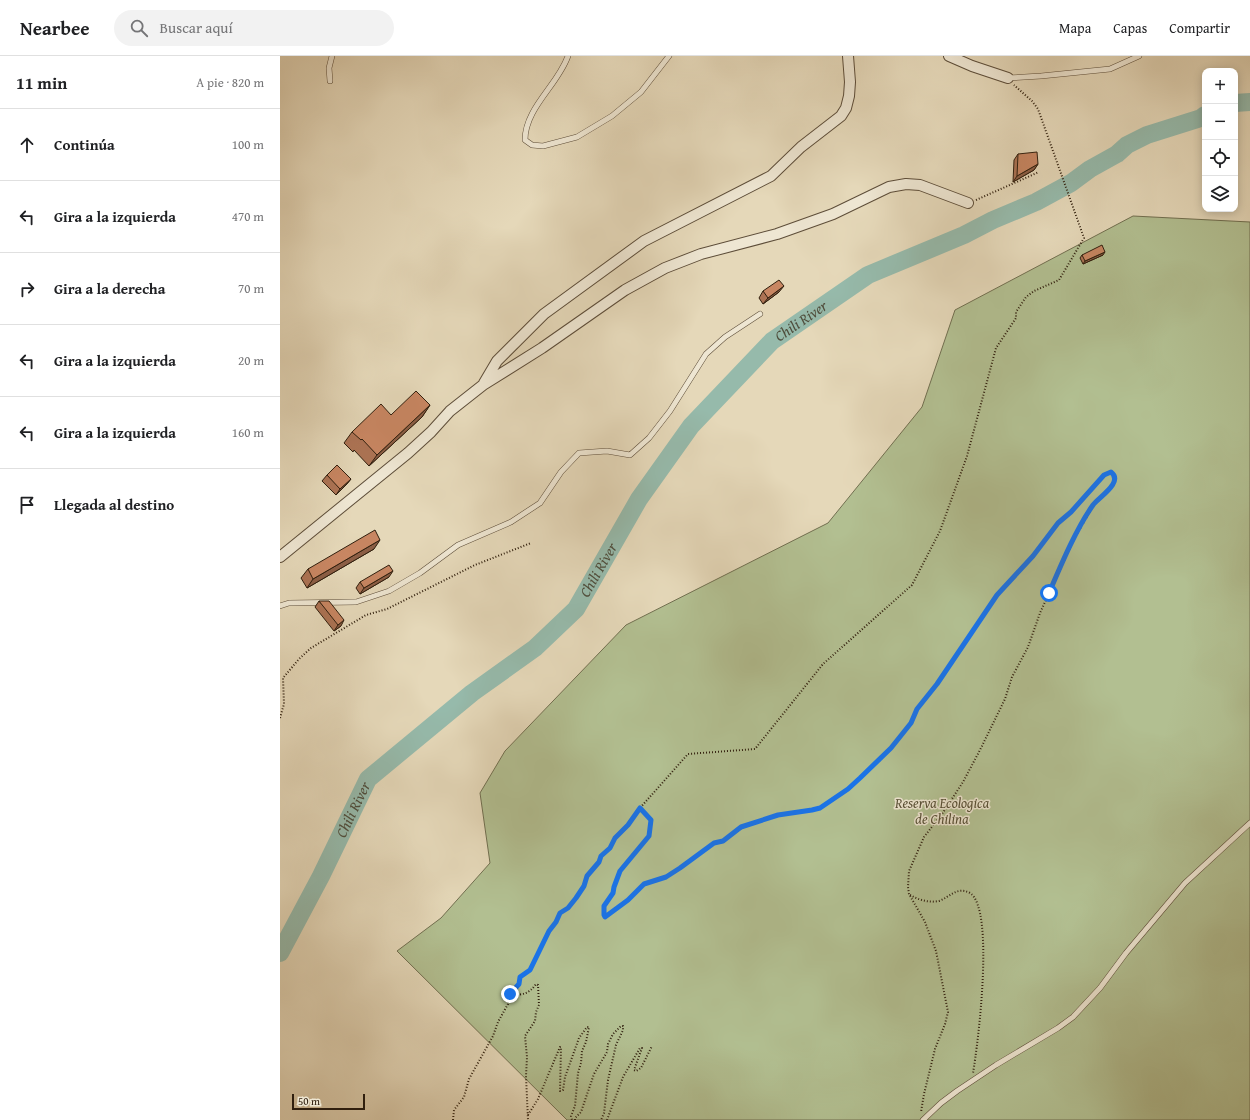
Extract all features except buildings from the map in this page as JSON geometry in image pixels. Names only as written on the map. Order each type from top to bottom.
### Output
[{"type":"street","points":[[483,384],[496,361],[544,314],[644,241],[771,176],[801,147],[841,116],[846,108],[849,96],[850,82],[848,56]]},
{"type":"street","points":[[949,56],[972,66],[1008,78]]},
{"type":"street","points":[[280,557],[408,453],[431,432],[450,411],[483,384],[542,348],[625,290],[665,268],[701,254],[777,234],[833,214],[889,187],[906,184],[920,185],[968,203]]},
{"type":"lane","points":[[330,81],[329,68],[332,56]]},
{"type":"lane","points":[[568,56],[553,83],[529,118],[525,133],[525,140],[532,145],[543,146],[577,137],[612,116],[641,92],[669,56]]},
{"type":"lane","points":[[1008,78],[1110,69],[1139,56]]},
{"type":"lane","points":[[280,606],[289,603],[356,602],[389,591],[420,573],[458,546],[511,522],[540,503],[561,472],[579,453],[607,451],[630,456],[649,438],[670,410],[706,354],[725,337],[760,314]]},
{"type":"lane","points":[[923,1120],[941,1103],[996,1065],[1058,1028],[1073,1017],[1100,988],[1126,953],[1185,882],[1250,823]]},
{"type":"path","points":[[453,1120],[454,1110],[464,1097],[469,1079],[493,1036],[498,1022],[508,1004],[510,994],[519,984],[520,977],[530,970],[549,931],[556,922],[560,913],[568,908],[576,898],[584,886],[587,876],[599,862],[601,856],[610,848],[615,838],[628,825],[640,808],[688,754],[756,749],[823,664],[912,585],[940,531],[967,456],[996,348],[1016,318],[1016,312],[1026,296],[1059,280],[1084,238],[1038,109],[1032,101],[1008,78]]},
{"type":"path","points":[[968,203],[1039,172]]},
{"type":"path","points":[[640,808],[651,820],[649,836],[620,871],[613,893],[604,906],[605,917],[628,900],[644,884],[666,877],[714,843],[723,841],[741,827],[778,815],[820,808],[856,782],[891,748],[911,723],[917,709],[937,684],[997,595],[1033,556],[1058,523],[1071,512],[1104,475],[1111,472],[1115,478],[1114,483],[1095,503],[1075,537],[1040,613],[1028,647],[1012,677],[1005,699],[980,750],[963,782],[924,837],[909,871],[909,894],[925,922],[936,951],[948,1012],[945,1024],[934,1049],[921,1114]]},
{"type":"path","points":[[280,718],[284,704],[283,678],[298,659],[311,648],[366,615],[387,609],[475,565],[531,543]]},
{"type":"path","points":[[909,894],[919,900],[933,902],[940,900],[954,892],[964,891],[973,896],[978,905],[982,931],[981,1008],[978,1044],[972,1082]]},
{"type":"path","points":[[510,994],[520,996],[531,991],[536,984],[538,985],[538,1005],[535,1021],[525,1036],[527,1057],[526,1076],[528,1120]]},
{"type":"path","points":[[575,1120],[581,1112],[594,1074],[607,1052],[608,1044],[613,1034],[621,1026],[623,1026],[623,1030],[616,1045],[608,1080],[604,1113],[601,1120]]},
{"type":"path","points":[[528,1115],[538,1099],[560,1047],[560,1090],[563,1090],[565,1077],[579,1038],[588,1027],[586,1042],[582,1051],[582,1063],[578,1073],[575,1106],[571,1116],[572,1120]]},
{"type":"path","points":[[607,1120],[623,1077],[640,1048],[642,1048],[641,1052],[634,1070],[636,1071],[641,1068],[652,1046]]},
{"type":"green space","name":"Reserva Ecologica de Chilina","points":[[1133,216],[1250,222],[1250,1120],[567,1120],[397,951],[441,918],[490,863],[480,793],[505,751],[626,625],[828,523],[922,407],[955,310]]},
{"type":"waterway","points":[[1238,103],[1250,102]]},
{"type":"waterway","name":"Chili River","points":[[280,953],[321,876],[368,779],[472,693],[535,648],[576,609],[639,499],[691,426],[772,341],[868,275],[964,235],[993,220],[1036,202],[1071,183],[1090,169],[1117,154],[1127,145],[1147,135],[1202,117]]},
{"type":"route","points":[[510,994],[519,984],[520,977],[530,970],[549,931],[556,922],[560,913],[568,908],[576,898],[584,886],[587,876],[599,862],[601,856],[610,848],[615,838],[628,825],[640,808],[652,822],[649,836],[620,871],[613,893],[604,906],[605,917],[628,900],[644,884],[666,877],[714,843],[723,841],[741,827],[778,815],[820,808],[848,789],[880,760],[911,723],[917,709],[937,684],[997,595],[1033,556],[1058,523],[1071,512],[1104,475],[1111,472],[1115,478],[1112,487],[1095,503],[1083,521],[1049,593]]}]
